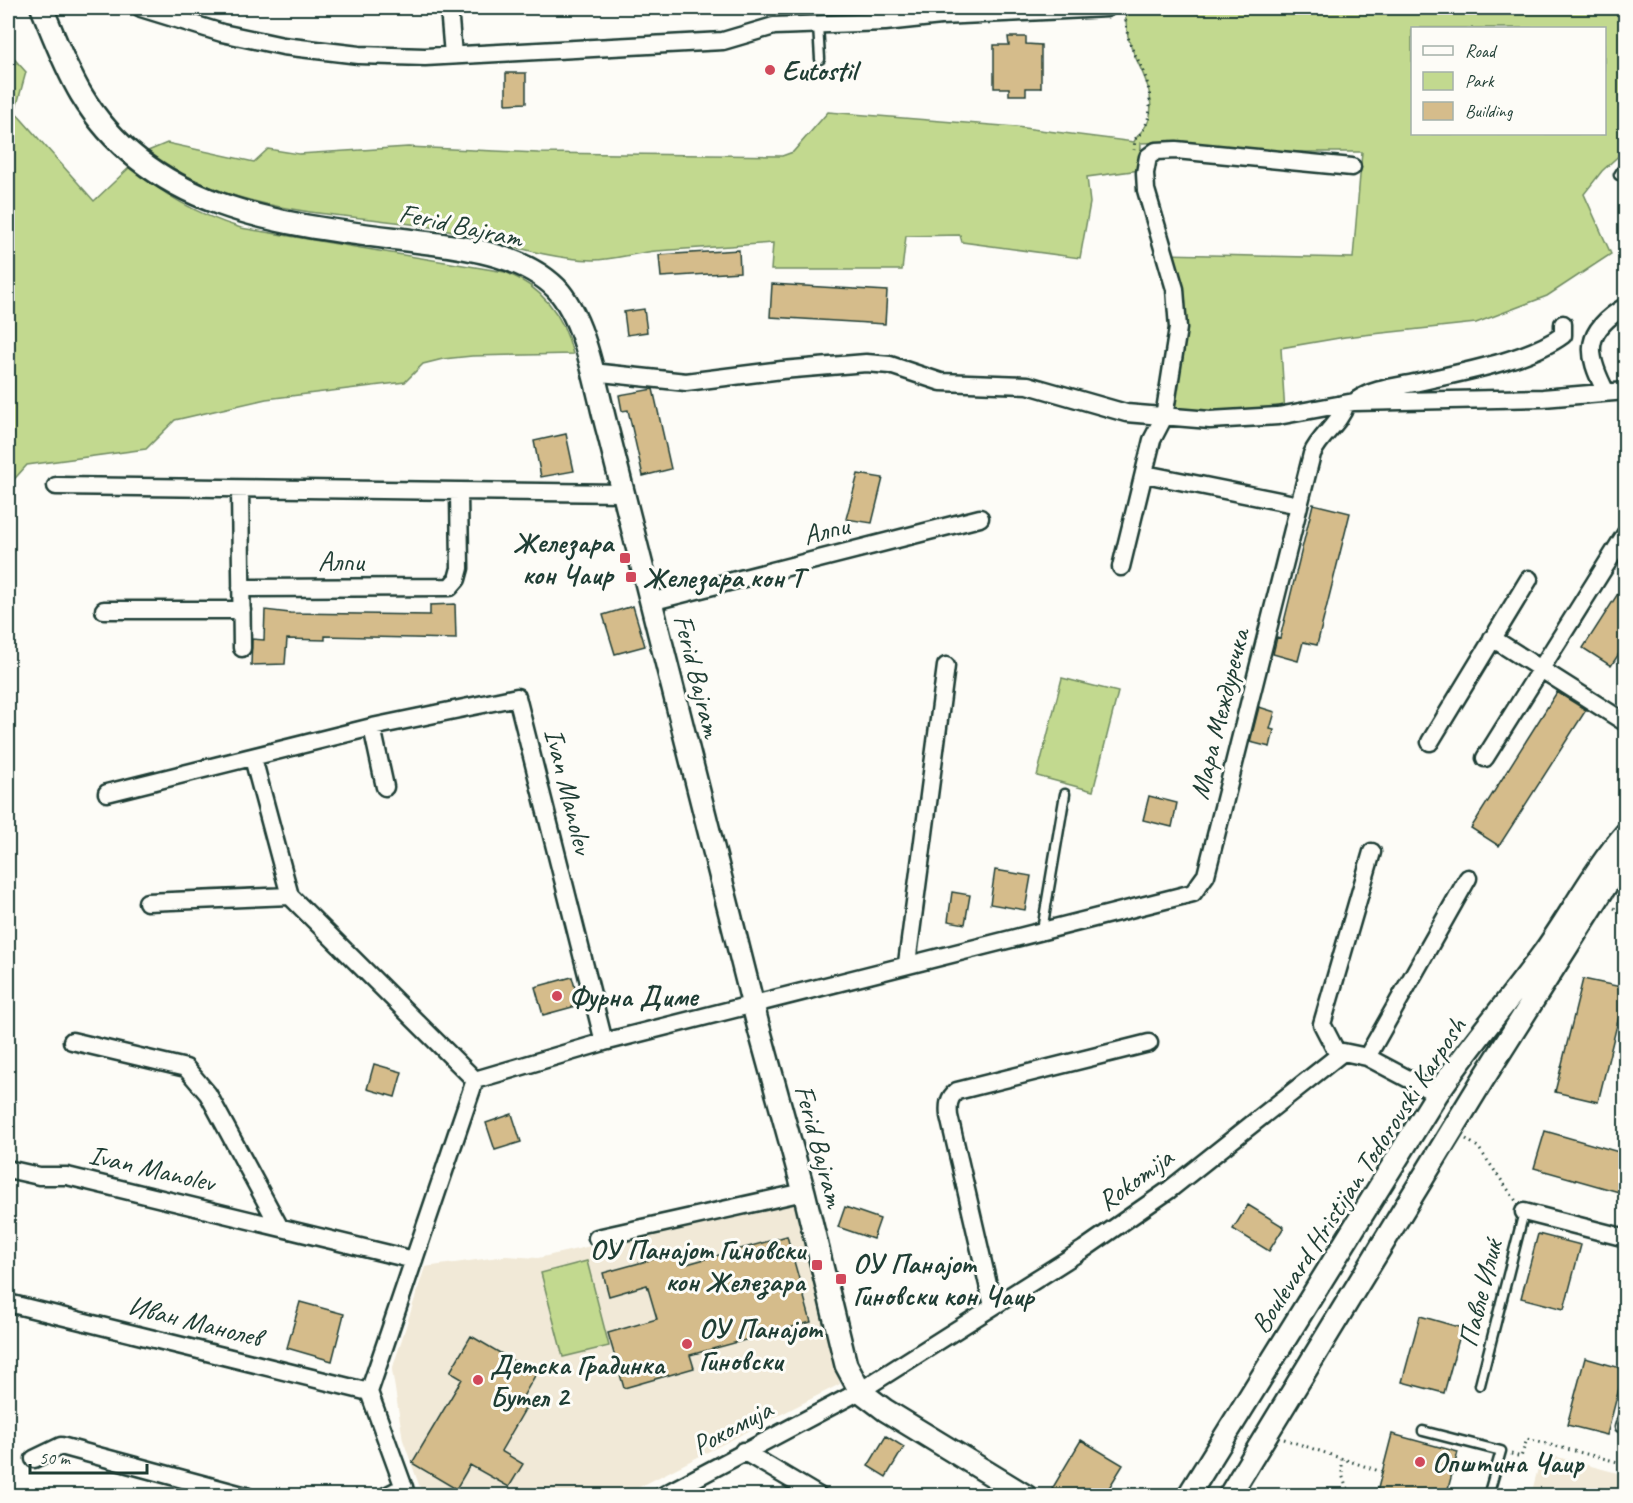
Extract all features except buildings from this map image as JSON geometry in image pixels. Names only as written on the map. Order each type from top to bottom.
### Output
[{"type":"street","name":"Ferid Bajram","points":[[42,8],[61,55],[82,96],[113,135],[140,160],[171,182],[241,213],[282,222],[446,245],[483,253],[530,270],[556,289],[564,300],[583,341],[624,493],[753,1005],[804,1192],[846,1365],[860,1391],[885,1410],[1026,1496]]},
{"type":"street","points":[[141,8],[222,33],[283,46],[359,55],[453,55],[723,42],[774,26],[818,25],[948,12],[1107,8]]},
{"type":"street","points":[[449,8],[453,55]]},
{"type":"street","points":[[1121,567],[1152,440],[1164,417],[1179,313],[1175,289],[1146,190],[1145,173],[1148,157],[1156,151],[1176,150],[1352,166]]},
{"type":"street","points":[[1606,392],[1592,363],[1591,344],[1604,320],[1626,306]]},
{"type":"street","points":[[1350,403],[1373,392],[1476,369],[1527,352],[1563,334],[1563,324]]},
{"type":"street","points":[[591,372],[686,382],[792,369],[866,363],[890,365],[942,382],[1028,385],[1126,413],[1164,417],[1248,418],[1350,403],[1544,398],[1626,391]]},
{"type":"street","name":"Мара Междуречка","points":[[753,1005],[907,963],[1187,896],[1203,882],[1316,445],[1350,403]]},
{"type":"street","points":[[1145,474],[1299,505]]},
{"type":"street","points":[[56,486],[624,493]]},
{"type":"street","points":[[240,489],[242,648]]},
{"type":"street","name":"Алпи","points":[[242,588],[450,587],[456,582],[460,568],[459,492]]},
{"type":"street","name":"Алпи","points":[[650,602],[980,518]]},
{"type":"street","points":[[1485,758],[1626,533]]},
{"type":"street","points":[[1430,742],[1529,579]]},
{"type":"street","points":[[104,610],[242,610]]},
{"type":"street","points":[[1492,638],[1626,723]]},
{"type":"street","points":[[907,963],[946,666]]},
{"type":"street","name":"Ivan Manolev","points":[[107,793],[372,727],[517,697],[604,1042]]},
{"type":"street","points":[[372,727],[385,787]]},
{"type":"street","points":[[253,758],[290,896],[475,1080]]},
{"type":"street","name":"Boulevard Hristijan Todorovski Karposh","points":[[1188,1496],[1437,1094],[1457,1064],[1543,955],[1607,854],[1626,833]]},
{"type":"street","points":[[1372,852],[1322,1024],[1338,1055],[1348,1052],[1367,1057],[1437,1094]]},
{"type":"street","name":"Boulevard Hristijan Todorovski Karposh","points":[[1229,1496],[1452,1130],[1626,854]]},
{"type":"street","points":[[1367,1057],[1468,878]]},
{"type":"street","points":[[147,902],[290,896]]},
{"type":"street","points":[[475,1080],[604,1042],[753,1005]]},
{"type":"street","name":"Ivan Manolev","points":[[72,1041],[186,1068],[208,1094],[279,1226]]},
{"type":"street","points":[[993,1306],[949,1116],[952,1094],[1149,1044]]},
{"type":"street","name":"Rokomija","points":[[860,1391],[1084,1249],[1169,1190],[1338,1055]]},
{"type":"street","points":[[386,1496],[405,1491],[369,1392],[475,1080]]},
{"type":"street","name":"Ivan Manolev","points":[[12,1170],[39,1176],[67,1176],[414,1260]]},
{"type":"street","points":[[597,1238],[804,1192]]},
{"type":"street","points":[[1524,1212],[1626,1238]]},
{"type":"street","name":"Иван Манолев","points":[[8,1303],[369,1392]]},
{"type":"street","name":"Рокомија","points":[[662,1496],[743,1451],[860,1391]]},
{"type":"street","points":[[34,1460],[61,1446],[246,1496]]},
{"type":"street","points":[[743,1451],[819,1496]]},
{"type":"lane","points":[[818,25],[820,59]]},
{"type":"lane","points":[[1619,176],[1626,164]]},
{"type":"lane","points":[[1042,930],[1065,794]]},
{"type":"lane","name":"Павле Илиќ","points":[[1480,1385],[1524,1212]]},
{"type":"lane","points":[[1620,1427],[1626,1407]]},
{"type":"lane","points":[[1423,1431],[1501,1451],[1488,1496]]},
{"type":"path","points":[[1125,8],[1129,40],[1146,80],[1150,115],[1143,132],[1135,139],[1135,160]]},
{"type":"path","points":[[1452,1130],[1478,1147],[1524,1212]]},
{"type":"path","points":[[1268,1433],[1382,1472]]},
{"type":"path","points":[[1501,1451],[1521,1457],[1527,1439],[1626,1464]]},
{"type":"path","points":[[1342,1459],[1342,1474],[1346,1487],[1362,1496]]},
{"type":"shaded area","name":"ОУ Панајот Гиновски","points":[[796,1199],[840,1384],[624,1495],[423,1496],[403,1440],[392,1370],[425,1267],[506,1256],[538,1258]]},
{"type":"shaded area","points":[[1542,1453],[1625,1475],[1625,1495],[1531,1495]]},
{"type":"green space","points":[[1125,8],[1625,8],[1625,150],[1602,171],[1584,194],[1611,254],[1547,296],[1476,323],[1345,337],[1281,348],[1285,415],[1164,417],[1178,328],[1163,254],[1353,258],[1362,152],[1298,152],[1170,142],[1141,143],[1140,170],[1087,177],[1090,203],[1080,258],[962,242],[960,235],[906,236],[902,270],[771,270],[773,243],[656,251],[601,260],[573,259],[534,252],[438,228],[287,208],[216,189],[182,173],[148,151],[167,143],[254,162],[268,149],[299,154],[408,147],[538,153],[782,156],[793,152],[828,112],[1016,127],[1134,142],[1149,120],[1151,105],[1147,85],[1132,49]]},
{"type":"green space","points":[[8,52],[26,72],[15,112],[94,201],[131,166],[156,187],[182,203],[241,228],[505,272],[530,286],[550,304],[564,327],[573,354],[472,356],[443,359],[423,364],[405,382],[266,399],[175,420],[146,449],[27,465],[8,486]]},
{"type":"green space","points":[[1062,678],[1118,692],[1093,791],[1037,776]]},
{"type":"green space","points":[[587,1261],[609,1346],[563,1357],[541,1273]]},
{"type":"place","name":"Eutostil","points":[[770,70]]},
{"type":"place","name":"Железара кон Чаир","points":[[625,558]]},
{"type":"place","name":"Железара кон Т","points":[[631,577]]},
{"type":"place","name":"Фурна Диме","points":[[557,996]]},
{"type":"place","name":"ОУ Панајот Гиновски кон Железара","points":[[817,1265]]},
{"type":"place","name":"ОУ Панајот Гиновски кон Чаир","points":[[841,1279]]},
{"type":"place","name":"ОУ Панајот Гиновски","points":[[687,1344]]},
{"type":"place","name":"Детска Градинка Бутел 2","points":[[478,1380]]},
{"type":"place","name":"Општина Чаир","points":[[1420,1462]]}]
